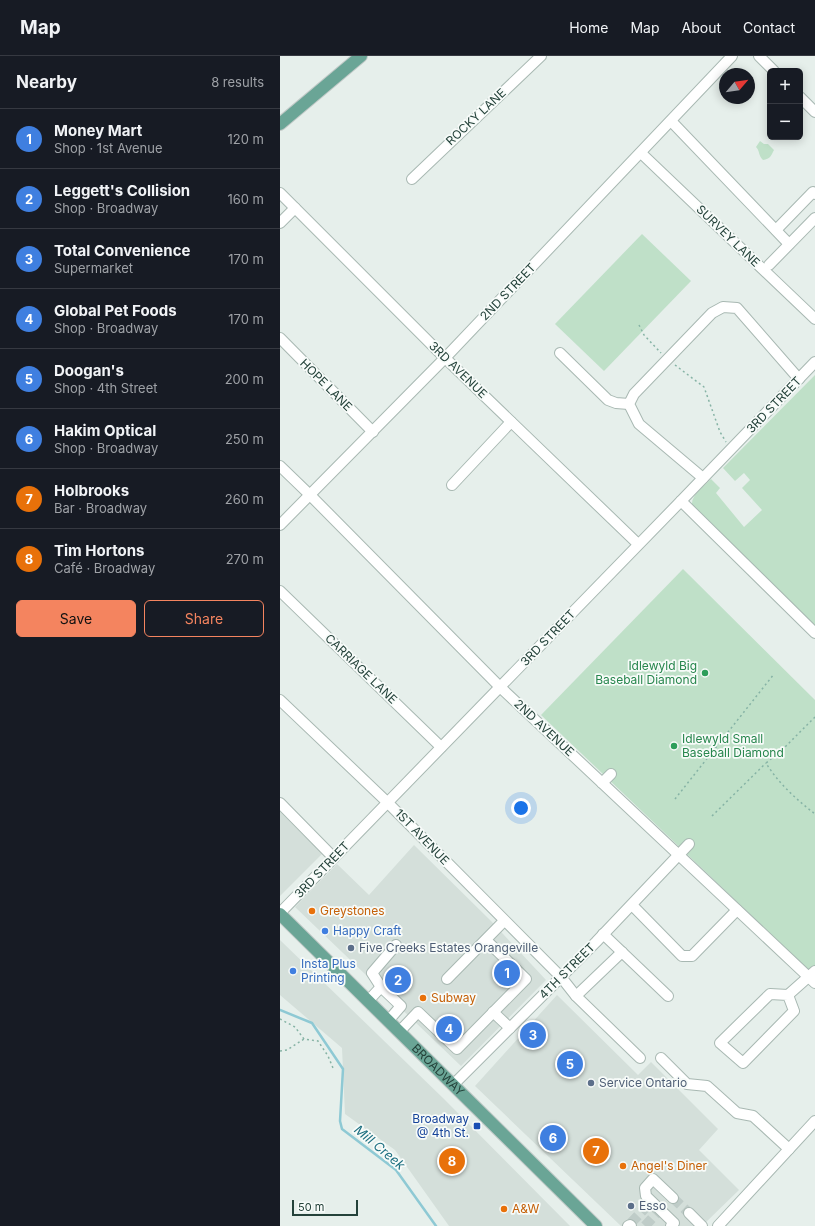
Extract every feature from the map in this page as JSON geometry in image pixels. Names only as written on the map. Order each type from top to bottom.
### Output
[{"type":"main road","points":[[280,124],[361,56]]},
{"type":"main road","name":"BROADWAY","points":[[280,914],[596,1226]]},
{"type":"street","name":"ROCKY LANE","points":[[412,179],[541,56]]},
{"type":"street","name":"2ND STREET","points":[[280,525],[445,358],[732,56]]},
{"type":"street","points":[[759,56],[771,68]]},
{"type":"street","points":[[803,100],[815,112]]},
{"type":"street","points":[[671,121],[789,244]]},
{"type":"street","name":"SURVEY LANE","points":[[641,153],[815,319]]},
{"type":"street","points":[[776,230],[813,192],[815,194]]},
{"type":"street","name":"3RD AVENUE","points":[[280,194],[445,358],[638,544]]},
{"type":"street","points":[[280,223],[295,208]]},
{"type":"street","points":[[768,265],[815,218]]},
{"type":"street","points":[[629,404],[634,394],[667,359],[712,313],[722,307],[737,308],[799,379]]},
{"type":"street","name":"HOPE LANE","points":[[280,338],[373,432]]},
{"type":"street","points":[[560,354],[608,400],[616,403],[629,404]]},
{"type":"street","name":"3RD STREET","points":[[280,914],[815,362]]},
{"type":"street","points":[[629,404],[639,424],[703,478]]},
{"type":"street","points":[[452,485],[511,422]]},
{"type":"street","name":"2ND AVENUE","points":[[280,466],[500,687],[737,910],[813,977]]},
{"type":"street","points":[[681,501],[815,633]]},
{"type":"street","name":"CARRIAGE LANE","points":[[280,592],[441,747]]},
{"type":"street","name":"1ST AVENUE","points":[[280,700],[387,802],[560,977],[576,996],[640,1058]]},
{"type":"street","points":[[602,783],[611,774]]},
{"type":"street","points":[[280,803],[334,858]]},
{"type":"street","name":"4TH STREET","points":[[453,1085],[603,934],[689,844]]},
{"type":"street","points":[[632,904],[682,956],[692,956],[737,910]]},
{"type":"street","points":[[447,979],[504,921]]},
{"type":"street","points":[[603,934],[668,996]]},
{"type":"street","points":[[399,1032],[418,1012],[457,1049],[526,979],[486,940]]},
{"type":"street","points":[[388,1021],[401,1006],[381,987],[372,973],[396,945]]},
{"type":"street","points":[[576,996],[622,952]]},
{"type":"street","points":[[788,995],[794,1011],[743,1063],[720,1043],[770,994],[788,995],[813,977]]},
{"type":"street","points":[[368,1001],[381,987]]},
{"type":"street","points":[[493,1012],[510,1028]]},
{"type":"street","points":[[661,1058],[687,1084],[707,1086],[737,1113],[753,1116],[789,1149]]},
{"type":"street","points":[[718,1226],[815,1121]]},
{"type":"street","points":[[673,1198],[653,1179],[645,1188],[646,1196],[650,1203],[674,1225]]},
{"type":"street","points":[[688,1213],[696,1224]]},
{"type":"path","points":[[638,325],[644,335],[667,359],[704,387],[720,432],[731,449]]},
{"type":"path","points":[[675,799],[774,674]]},
{"type":"path","points":[[712,816],[815,717]]},
{"type":"path","points":[[766,763],[772,772],[798,801],[815,814]]},
{"type":"path","points":[[280,1018],[295,1027],[304,1039]]},
{"type":"path","points":[[280,1051],[288,1050],[304,1039],[318,1041],[328,1056],[333,1068]]},
{"type":"shaded area","points":[[280,807],[324,852],[280,896]]},
{"type":"shaded area","points":[[414,845],[491,921],[546,980],[461,1066],[295,907],[337,864],[369,895]]},
{"type":"shaded area","points":[[280,940],[445,1100],[570,1226],[449,1226],[395,1150],[345,1114],[342,1048],[280,995]]},
{"type":"shaded area","points":[[557,995],[638,1075],[651,1062],[718,1129],[699,1150],[739,1190],[702,1226],[621,1226],[475,1086]]},
{"type":"green space","points":[[760,141],[764,144],[768,144],[774,150],[770,157],[765,160],[761,158],[756,147]]},
{"type":"green space","points":[[642,234],[691,281],[604,371],[555,324]]},
{"type":"green space","points":[[815,375],[815,628],[692,505],[692,501],[696,494],[711,479],[720,488],[716,493],[744,527],[762,510],[742,488],[750,480],[744,473],[735,481],[723,468]]},
{"type":"green space","points":[[683,569],[815,700],[815,976],[541,715]]},
{"type":"waterway","name":"Mill Creek","points":[[280,1010],[312,1023],[343,1069],[340,1121],[342,1129],[396,1170],[436,1226]]},
{"type":"tunnel","points":[[673,1198],[689,1213]]},
{"type":"tunnel","points":[[631,1223],[648,1205]]},
{"type":"tunnel","points":[[645,1226],[657,1213]]},
{"type":"place","name":"Idlewyld Big Baseball Diamond","points":[[705,673]]},
{"type":"place","name":"Idlewyld Small Baseball Diamond","points":[[674,746]]},
{"type":"place","name":"Greystones","points":[[312,911]]},
{"type":"place","name":"Happy Craft","points":[[325,931]]},
{"type":"place","name":"Five Creeks Estates Orangeville","points":[[351,948]]},
{"type":"place","name":"Insta Plus Printing","points":[[293,971]]},
{"type":"place","name":"Money Mart","points":[[507,973]]},
{"type":"place","name":"Leggett's Collision","points":[[398,980]]},
{"type":"place","name":"Subway","points":[[423,998]]},
{"type":"place","name":"Global Pet Foods","points":[[449,1029]]},
{"type":"place","name":"Total Convenience","points":[[533,1035]]},
{"type":"place","name":"Doogan's","points":[[570,1064]]},
{"type":"place","name":"Service Ontario","points":[[591,1083]]},
{"type":"place","name":"Broadway @ 4th St.","points":[[477,1126]]},
{"type":"place","name":"Hakim Optical","points":[[553,1138]]},
{"type":"place","name":"Holbrooks","points":[[596,1151]]},
{"type":"place","name":"Tim Hortons","points":[[452,1161]]},
{"type":"place","name":"Angel's Diner","points":[[623,1166]]},
{"type":"place","name":"Esso","points":[[631,1206]]},
{"type":"place","name":"A&W","points":[[504,1209]]}]
